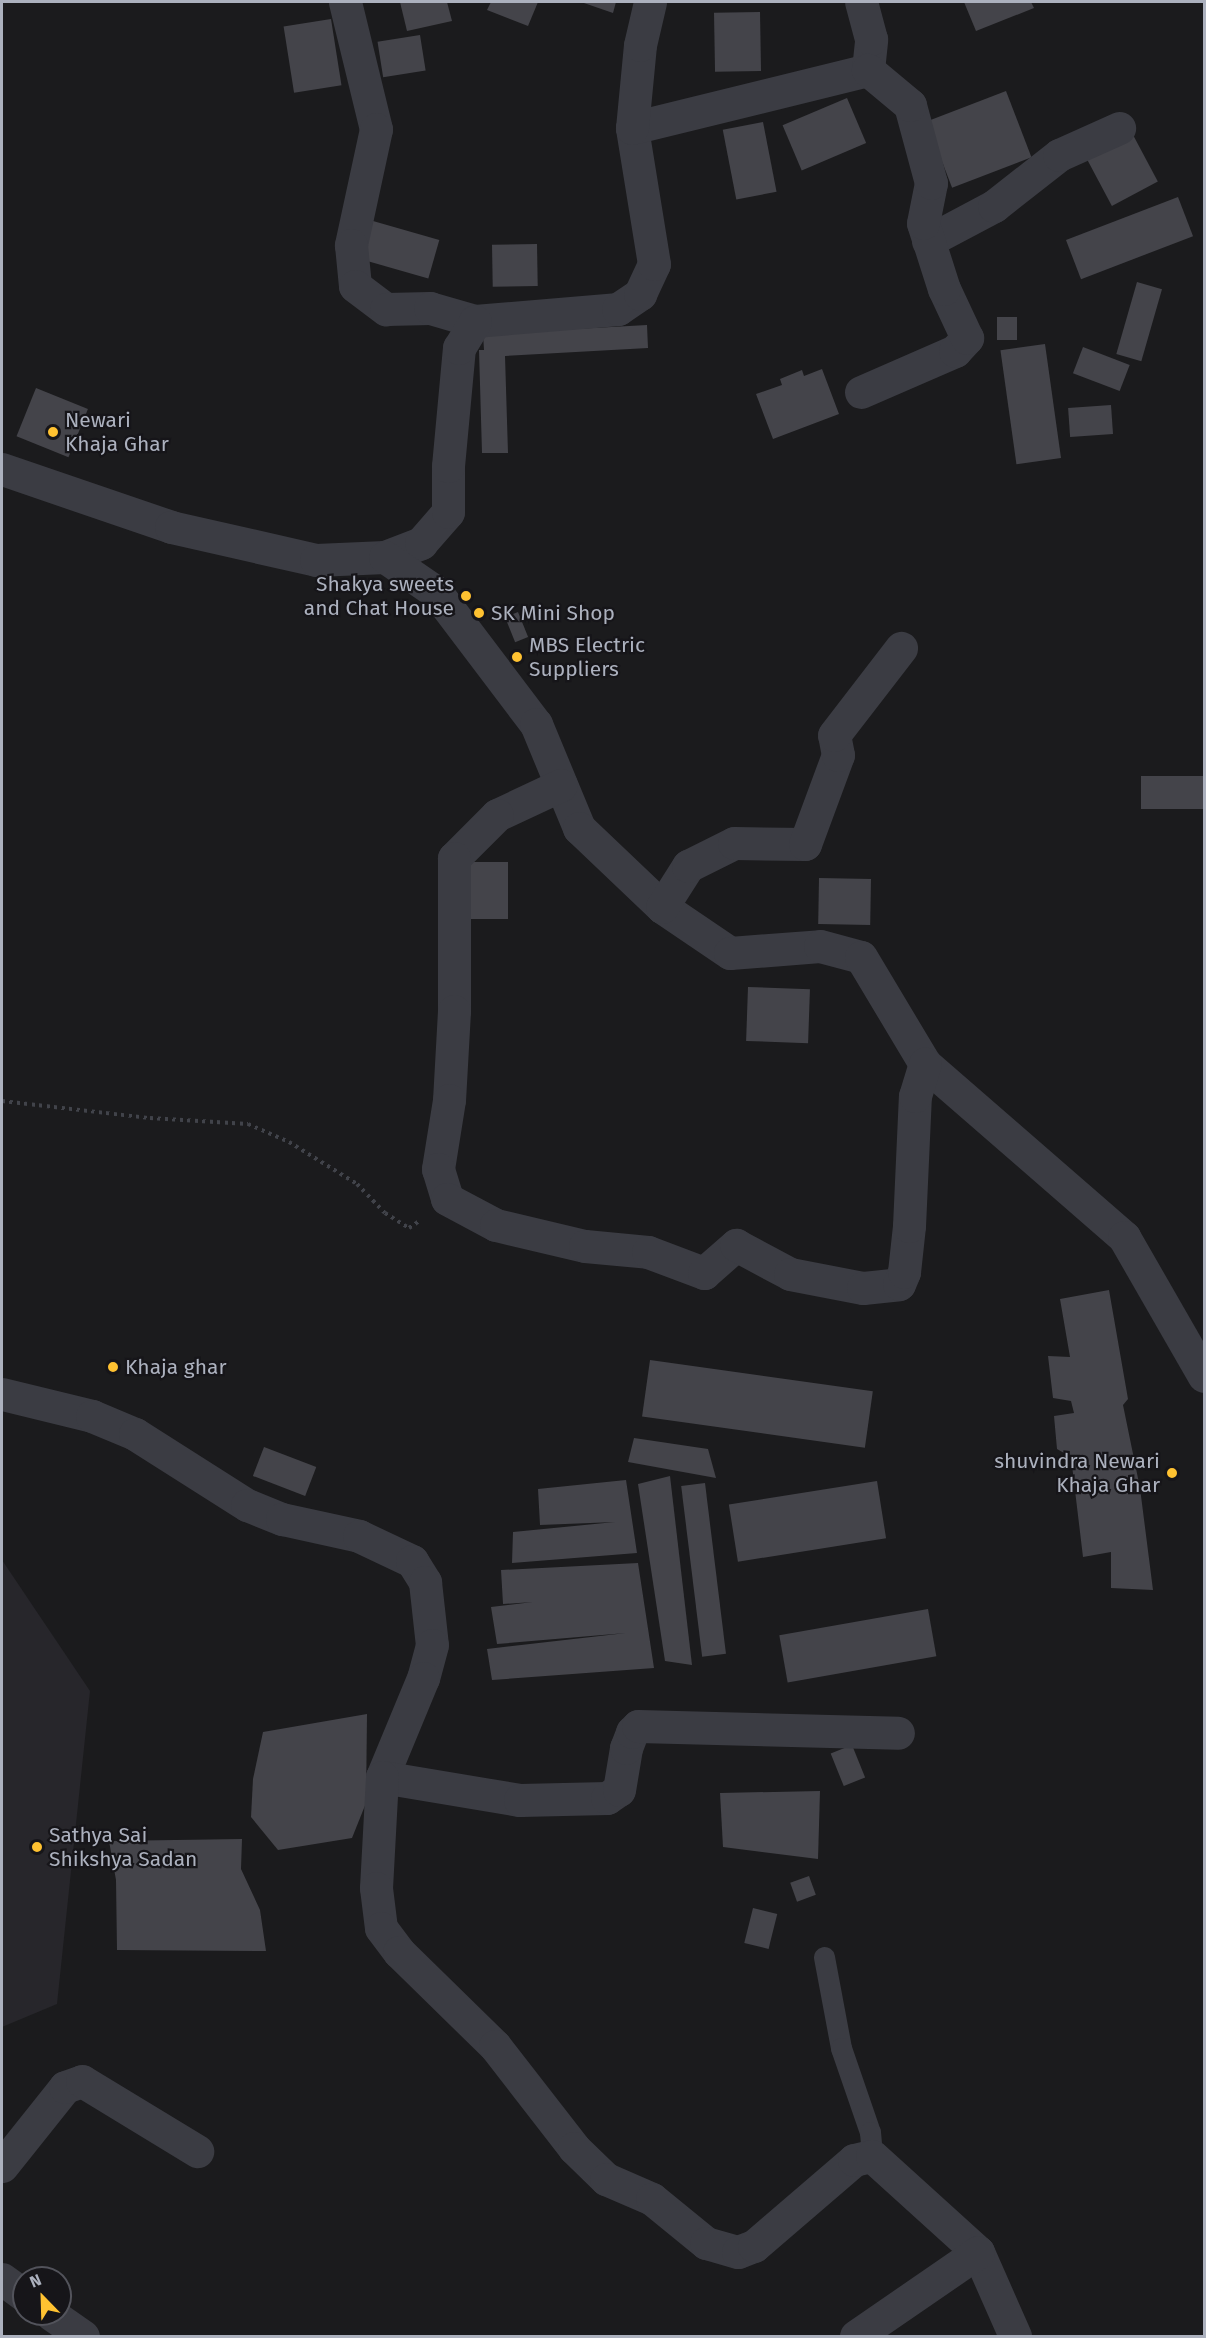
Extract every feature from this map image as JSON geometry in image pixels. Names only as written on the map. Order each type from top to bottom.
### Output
[{"type":"street","points":[[345,2],[376,129],[351,245],[355,286],[386,309],[430,308],[475,321],[618,309],[640,294],[654,264],[632,128],[640,45],[650,2]]},
{"type":"street","points":[[861,2],[871,39],[868,70]]},
{"type":"street","points":[[632,128],[868,70]]},
{"type":"street","points":[[861,393],[955,351],[967,338],[923,223],[931,183],[910,105],[868,70]]},
{"type":"street","points":[[928,241],[994,206],[1059,155],[1119,128]]},
{"type":"street","points":[[2,469],[171,527],[304,558],[385,556],[421,543],[448,512],[448,466],[459,348],[475,321]]},
{"type":"street","points":[[385,556],[436,592],[536,724],[579,828],[662,907],[730,953],[820,946],[861,957],[925,1064],[1124,1237],[1204,1376]]},
{"type":"street","points":[[662,907],[688,866],[734,843],[805,844],[837,755],[834,735],[901,648]]},
{"type":"street","points":[[561,785],[497,815],[454,858],[454,1011],[449,1100],[438,1169],[447,1199],[496,1225],[585,1246],[648,1252],[704,1274],[736,1245],[790,1274],[863,1288],[898,1284],[904,1272],[909,1226],[915,1096],[925,1064]]},
{"type":"street","points":[[2,1394],[92,1416],[135,1434],[247,1505],[282,1519],[359,1536],[412,1561],[425,1582],[432,1645],[423,1678],[382,1777],[376,1888],[381,1928],[399,1952],[495,2046],[574,2148],[606,2179],[652,2199],[706,2243],[738,2252],[754,2246],[854,2160],[872,2156],[978,2252],[1015,2337]]},
{"type":"street","points":[[382,1777],[520,1800],[607,1798],[619,1790],[626,1748],[632,1732],[639,1726],[898,1733]]},
{"type":"street","points":[[2,2166],[65,2087],[82,2081],[197,2151]]},
{"type":"street","points":[[856,2337],[978,2252]]},
{"type":"street","points":[[68,2326],[83,2337]]},
{"type":"lane","points":[[824,1957],[841,2048],[870,2132],[872,2156]]},
{"type":"path","points":[[2,1101],[150,1118],[248,1124],[289,1142],[357,1185],[385,1213],[408,1228],[447,1199]]},
{"type":"shaded area","name":"Sathya Sai Shikshya Sadan","points":[[2,1560],[90,1691],[57,2004],[2,2027]]},
{"type":"building","points":[[400,2],[447,2],[452,21],[407,31]]},
{"type":"building","points":[[491,2],[538,2],[528,26],[487,10]]},
{"type":"building","points":[[581,2],[616,2],[613,13]]},
{"type":"building","points":[[964,2],[1031,2],[1034,8],[976,31]]},
{"type":"building","points":[[760,12],[761,71],[715,72],[714,13]]},
{"type":"building","points":[[331,19],[341,85],[294,93],[284,27]]},
{"type":"building","points":[[420,35],[426,71],[383,77],[378,42]]},
{"type":"building","points":[[1006,91],[1031,157],[952,188],[927,121]]},
{"type":"building","points":[[847,98],[866,143],[802,170],[783,125]]},
{"type":"building","points":[[763,122],[777,192],[736,200],[723,130]]},
{"type":"building","points":[[1132,133],[1158,182],[1112,206],[1086,157]]},
{"type":"building","points":[[1178,197],[1193,236],[1081,279],[1066,240]]},
{"type":"building","points":[[373,221],[439,240],[428,278],[362,259]]},
{"type":"building","points":[[537,244],[538,286],[493,287],[492,245]]},
{"type":"building","points":[[1137,282],[1162,289],[1141,361],[1116,354]]},
{"type":"building","points":[[997,317],[1017,317],[1017,340],[997,340]]},
{"type":"building","points":[[647,325],[648,348],[505,356],[508,453],[482,453],[479,350],[484,350],[483,334]]},
{"type":"building","points":[[1045,344],[1061,458],[1016,464],[1000,350]]},
{"type":"building","points":[[1083,347],[1130,365],[1120,391],[1073,373]]},
{"type":"building","points":[[822,369],[839,414],[773,439],[756,394],[782,385],[780,379],[802,370],[804,376]]},
{"type":"building","points":[[36,388],[88,409],[68,457],[17,436]]},
{"type":"building","points":[[1111,405],[1113,434],[1070,437],[1068,408]]},
{"type":"building","points":[[518,612],[528,637],[515,642],[505,617]]},
{"type":"building","points":[[1141,776],[1204,776],[1204,809],[1141,809]]},
{"type":"building","points":[[465,862],[508,862],[508,919],[465,919]]},
{"type":"building","points":[[819,878],[871,879],[870,925],[818,924]]},
{"type":"building","points":[[748,987],[810,989],[808,1043],[746,1041]]},
{"type":"building","points":[[1109,1290],[1128,1399],[1123,1405],[1140,1488],[1153,1590],[1111,1588],[1111,1552],[1083,1557],[1071,1457],[1057,1449],[1054,1416],[1074,1413],[1071,1401],[1053,1398],[1048,1356],[1070,1357],[1060,1299]]},
{"type":"building","points":[[650,1360],[873,1391],[865,1448],[642,1416]]},
{"type":"building","points":[[634,1438],[708,1449],[716,1478],[628,1462]]},
{"type":"building","points":[[264,1447],[316,1467],[305,1496],[253,1476]]},
{"type":"building","points":[[670,1476],[692,1665],[665,1661],[638,1484]]},
{"type":"building","points":[[626,1480],[637,1553],[512,1563],[513,1532],[615,1522],[540,1525],[538,1489]]},
{"type":"building","points":[[877,1481],[886,1538],[738,1562],[729,1504]]},
{"type":"building","points":[[705,1483],[726,1654],[702,1657],[681,1486]]},
{"type":"building","points":[[638,1563],[654,1668],[492,1680],[487,1649],[626,1633],[497,1644],[491,1607],[533,1602],[503,1604],[501,1570]]},
{"type":"building","points":[[928,1609],[936,1656],[788,1682],[779,1635]]},
{"type":"building","points":[[367,1714],[366,1803],[352,1838],[278,1850],[251,1817],[253,1779],[263,1732]]},
{"type":"building","points":[[852,1745],[865,1777],[844,1786],[831,1754]]},
{"type":"building","points":[[820,1791],[818,1859],[723,1847],[720,1793]]},
{"type":"building","points":[[242,1839],[241,1869],[260,1910],[266,1951],[117,1950],[116,1880],[109,1841]]},
{"type":"building","points":[[809,1876],[816,1895],[797,1902],[790,1883]]},
{"type":"building","points":[[753,1908],[777,1914],[769,1949],[744,1943]]},
{"type":"place","name":"Newari Khaja Ghar","points":[[53,432]]},
{"type":"place","name":"Shakya sweets and Chat House","points":[[466,596]]},
{"type":"place","name":"SK Mini Shop","points":[[479,613]]},
{"type":"place","name":"MBS Electric Suppliers","points":[[517,657]]},
{"type":"place","name":"Khaja ghar","points":[[113,1367]]},
{"type":"place","name":"shuvindra Newari Khaja Ghar","points":[[1172,1473]]},
{"type":"place","name":"Sathya Sai Shikshya Sadan","points":[[37,1847]]}]
